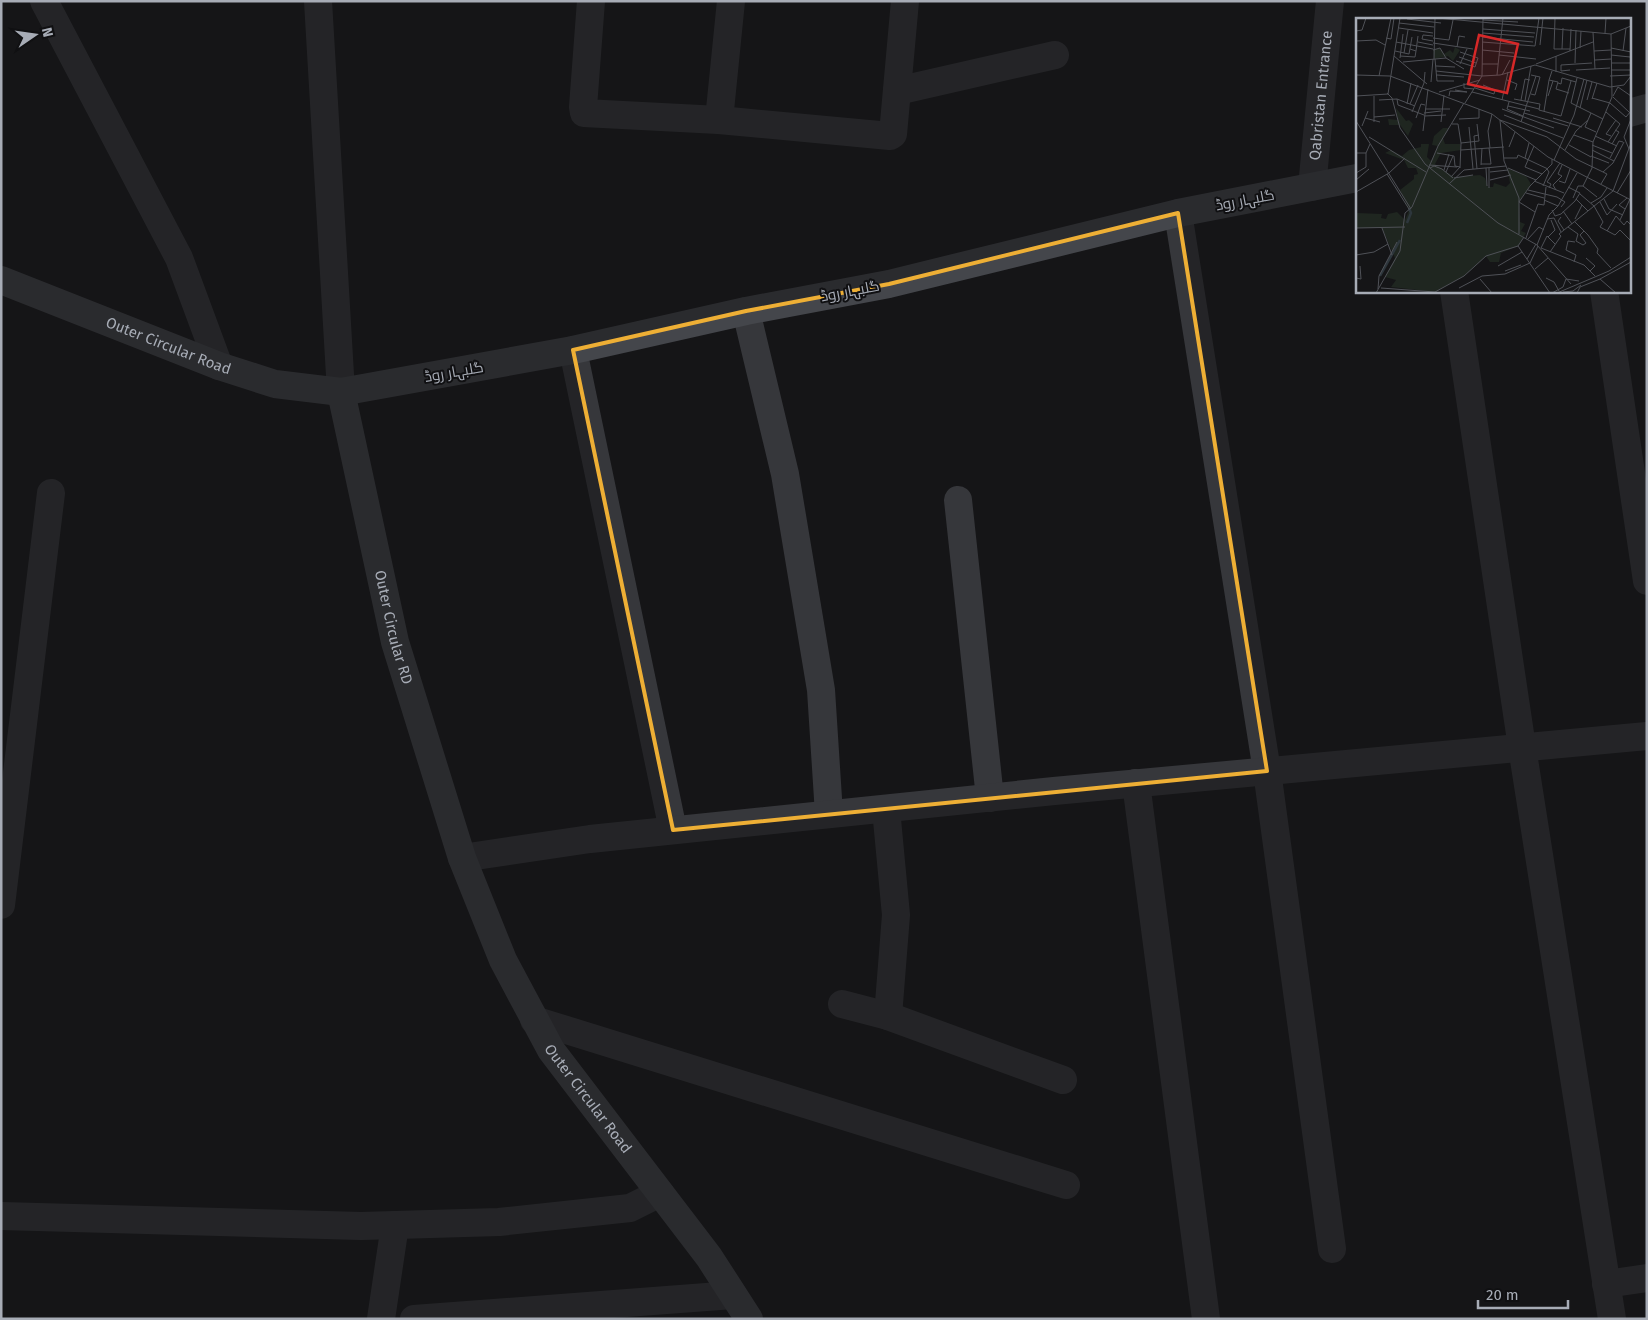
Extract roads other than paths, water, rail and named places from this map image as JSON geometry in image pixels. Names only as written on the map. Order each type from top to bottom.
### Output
[{"type":"main road","points":[[1630,113],[1647,108]]},
{"type":"main road","name":"گلبہار روڈ","points":[[341,392],[573,350],[746,311],[889,284],[1178,212],[1356,178]]},
{"type":"main road","name":"Outer Circular Road","points":[[1,280],[218,366],[275,384],[341,392]]},
{"type":"main road","name":"Outer Circular RD","points":[[341,392],[395,642],[462,858]]},
{"type":"main road","name":"Outer Circular Road","points":[[462,858],[503,960],[551,1050],[709,1257],[749,1319]]},
{"type":"street","points":[[44,1],[179,258],[218,366]]},
{"type":"street","points":[[318,1],[341,392]]},
{"type":"street","points":[[591,1],[584,113],[718,120],[890,136],[894,134],[905,1]]},
{"type":"street","points":[[718,120],[731,1]]},
{"type":"street","name":"Qabristan Entrance","points":[[1312,188],[1330,1]]},
{"type":"street","points":[[897,91],[1055,56]]},
{"type":"street","points":[[1178,212],[1267,771],[1332,1249]]},
{"type":"street","points":[[1454,292],[1522,747],[1612,1319]]},
{"type":"street","points":[[1604,292],[1647,581]]},
{"type":"street","points":[[746,311],[785,474],[819,680],[829,814]]},
{"type":"street","points":[[573,350],[673,830]]},
{"type":"street","points":[[1,905],[50,493]]},
{"type":"street","points":[[958,500],[990,798]]},
{"type":"street","points":[[462,858],[590,839],[886,808],[1647,736]]},
{"type":"street","points":[[1136,783],[1206,1319]]},
{"type":"street","points":[[886,808],[896,914],[888,1016]]},
{"type":"street","points":[[842,1004],[888,1016],[1063,1080]]},
{"type":"street","points":[[534,1020],[1066,1185]]},
{"type":"street","points":[[1,1216],[361,1226],[500,1222],[630,1208],[660,1193]]},
{"type":"street","points":[[381,1319],[395,1225]]},
{"type":"street","points":[[1606,1284],[1647,1278]]},
{"type":"street","points":[[414,1319],[733,1295]]}]
